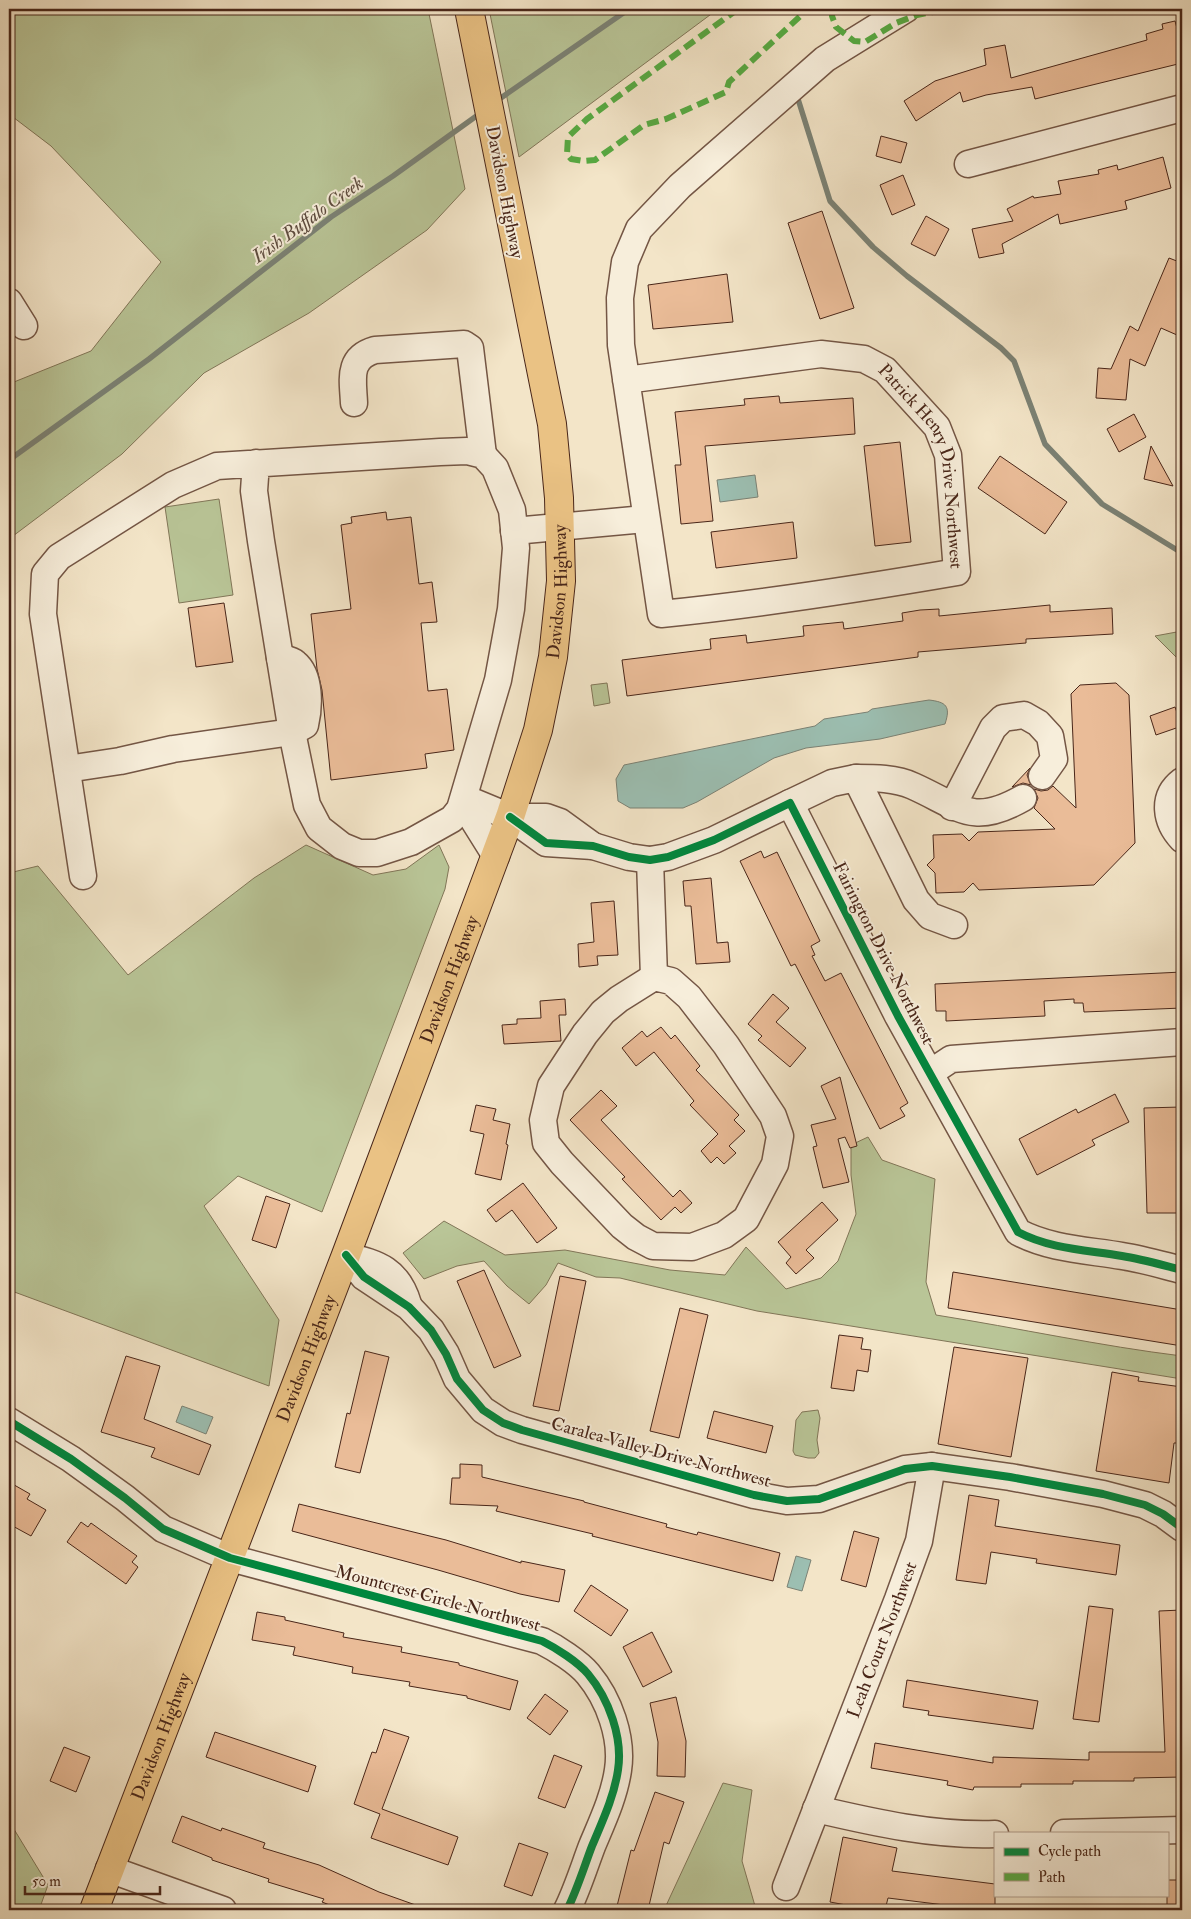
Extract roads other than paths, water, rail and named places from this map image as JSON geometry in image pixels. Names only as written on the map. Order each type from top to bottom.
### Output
[{"type":"main road","name":"Davidson Highway","points":[[94,1910],[346,1255],[496,856],[538,730],[553,657],[561,581],[559,498],[552,424],[469,9]]},
{"type":"street","points":[[626,380],[621,345],[620,298],[626,262],[639,229],[680,186],[825,59],[906,9]]},
{"type":"street","points":[[968,164],[1182,108]]},
{"type":"street","points":[[9,302],[24,326]]},
{"type":"street","points":[[256,463],[256,499],[292,732],[307,805],[319,828],[342,846],[359,853],[377,853],[411,842],[452,819],[462,803],[498,680],[510,618],[516,548],[512,510],[494,468],[484,455],[470,348],[464,344],[375,350],[361,356],[356,362],[353,373],[354,403]]},
{"type":"street","name":"Patrick Henry Drive Northwest","points":[[820,354],[864,360],[885,370],[937,427],[948,455],[957,572],[839,592],[661,614],[645,519],[626,380],[820,354]]},
{"type":"street","points":[[83,876],[43,614],[45,574],[59,557],[173,485],[217,466],[440,452],[467,451],[484,455]]},
{"type":"street","points":[[514,531],[645,519]]},
{"type":"street","points":[[952,807],[993,728],[1003,718],[1024,715],[1038,723],[1050,736],[1054,759],[1042,776]]},
{"type":"street","points":[[66,770],[120,761],[173,749],[292,732]]},
{"type":"street","points":[[462,803],[510,816],[546,843],[593,846],[629,857],[650,860],[668,857],[714,840],[832,783],[856,778],[876,778],[911,785],[952,807],[980,814],[1004,809],[1023,798]]},
{"type":"street","points":[[856,778],[916,900],[930,916],[954,925]]},
{"type":"street","points":[[1182,781],[1175,786],[1168,804],[1170,824],[1182,839]]},
{"type":"street","points":[[462,803],[496,856]]},
{"type":"street","name":"Fairington Drive Northwest","points":[[790,803],[898,1016],[1018,1232],[1030,1238],[1062,1247],[1125,1256],[1182,1270]]},
{"type":"street","points":[[650,860],[654,977]]},
{"type":"street","points":[[654,977],[671,981],[689,997],[726,1045],[773,1116],[780,1136],[775,1164],[746,1219],[724,1235],[692,1247],[653,1246],[636,1237],[622,1226],[562,1163],[546,1143],[543,1120],[551,1086],[585,1034],[603,1012],[619,999],[654,977]]},
{"type":"street","name":"Fairington Drive Northwest","points":[[930,1073],[950,1059],[1182,1042]]},
{"type":"street","name":"Caralea Valley Drive Northwest","points":[[346,1255],[375,1263],[397,1278],[406,1294],[410,1307],[431,1330],[446,1354],[457,1379],[483,1410],[503,1423],[522,1430],[754,1496],[787,1501],[819,1498],[905,1469],[932,1466],[1010,1477],[1103,1494],[1145,1505],[1182,1528]]},
{"type":"street","name":"Mountcrest Circle Northwest","points":[[9,1421],[71,1459],[125,1498],[163,1529],[230,1558],[542,1641],[553,1646],[587,1674],[605,1700],[615,1729],[619,1755],[618,1771],[608,1806],[567,1910]]},
{"type":"street","name":"Leah Court Northwest","points":[[786,1888],[919,1541],[932,1466]]},
{"type":"street","points":[[816,1809],[927,1832],[962,1835],[994,1834]]},
{"type":"street","points":[[1103,1832],[1182,1830]]},
{"type":"street","points":[[109,1869],[223,1910]]},
{"type":"waterway","name":"Irish Buffalo Creek","points":[[495,102],[629,9]]},
{"type":"waterway","points":[[798,99],[830,201],[873,247],[907,276],[1001,348],[1014,361],[1045,444],[1102,504],[1182,553]]},
{"type":"waterway","name":"Irish Buffalo Creek","points":[[9,460],[149,359],[331,217],[393,176],[482,112]]}]
